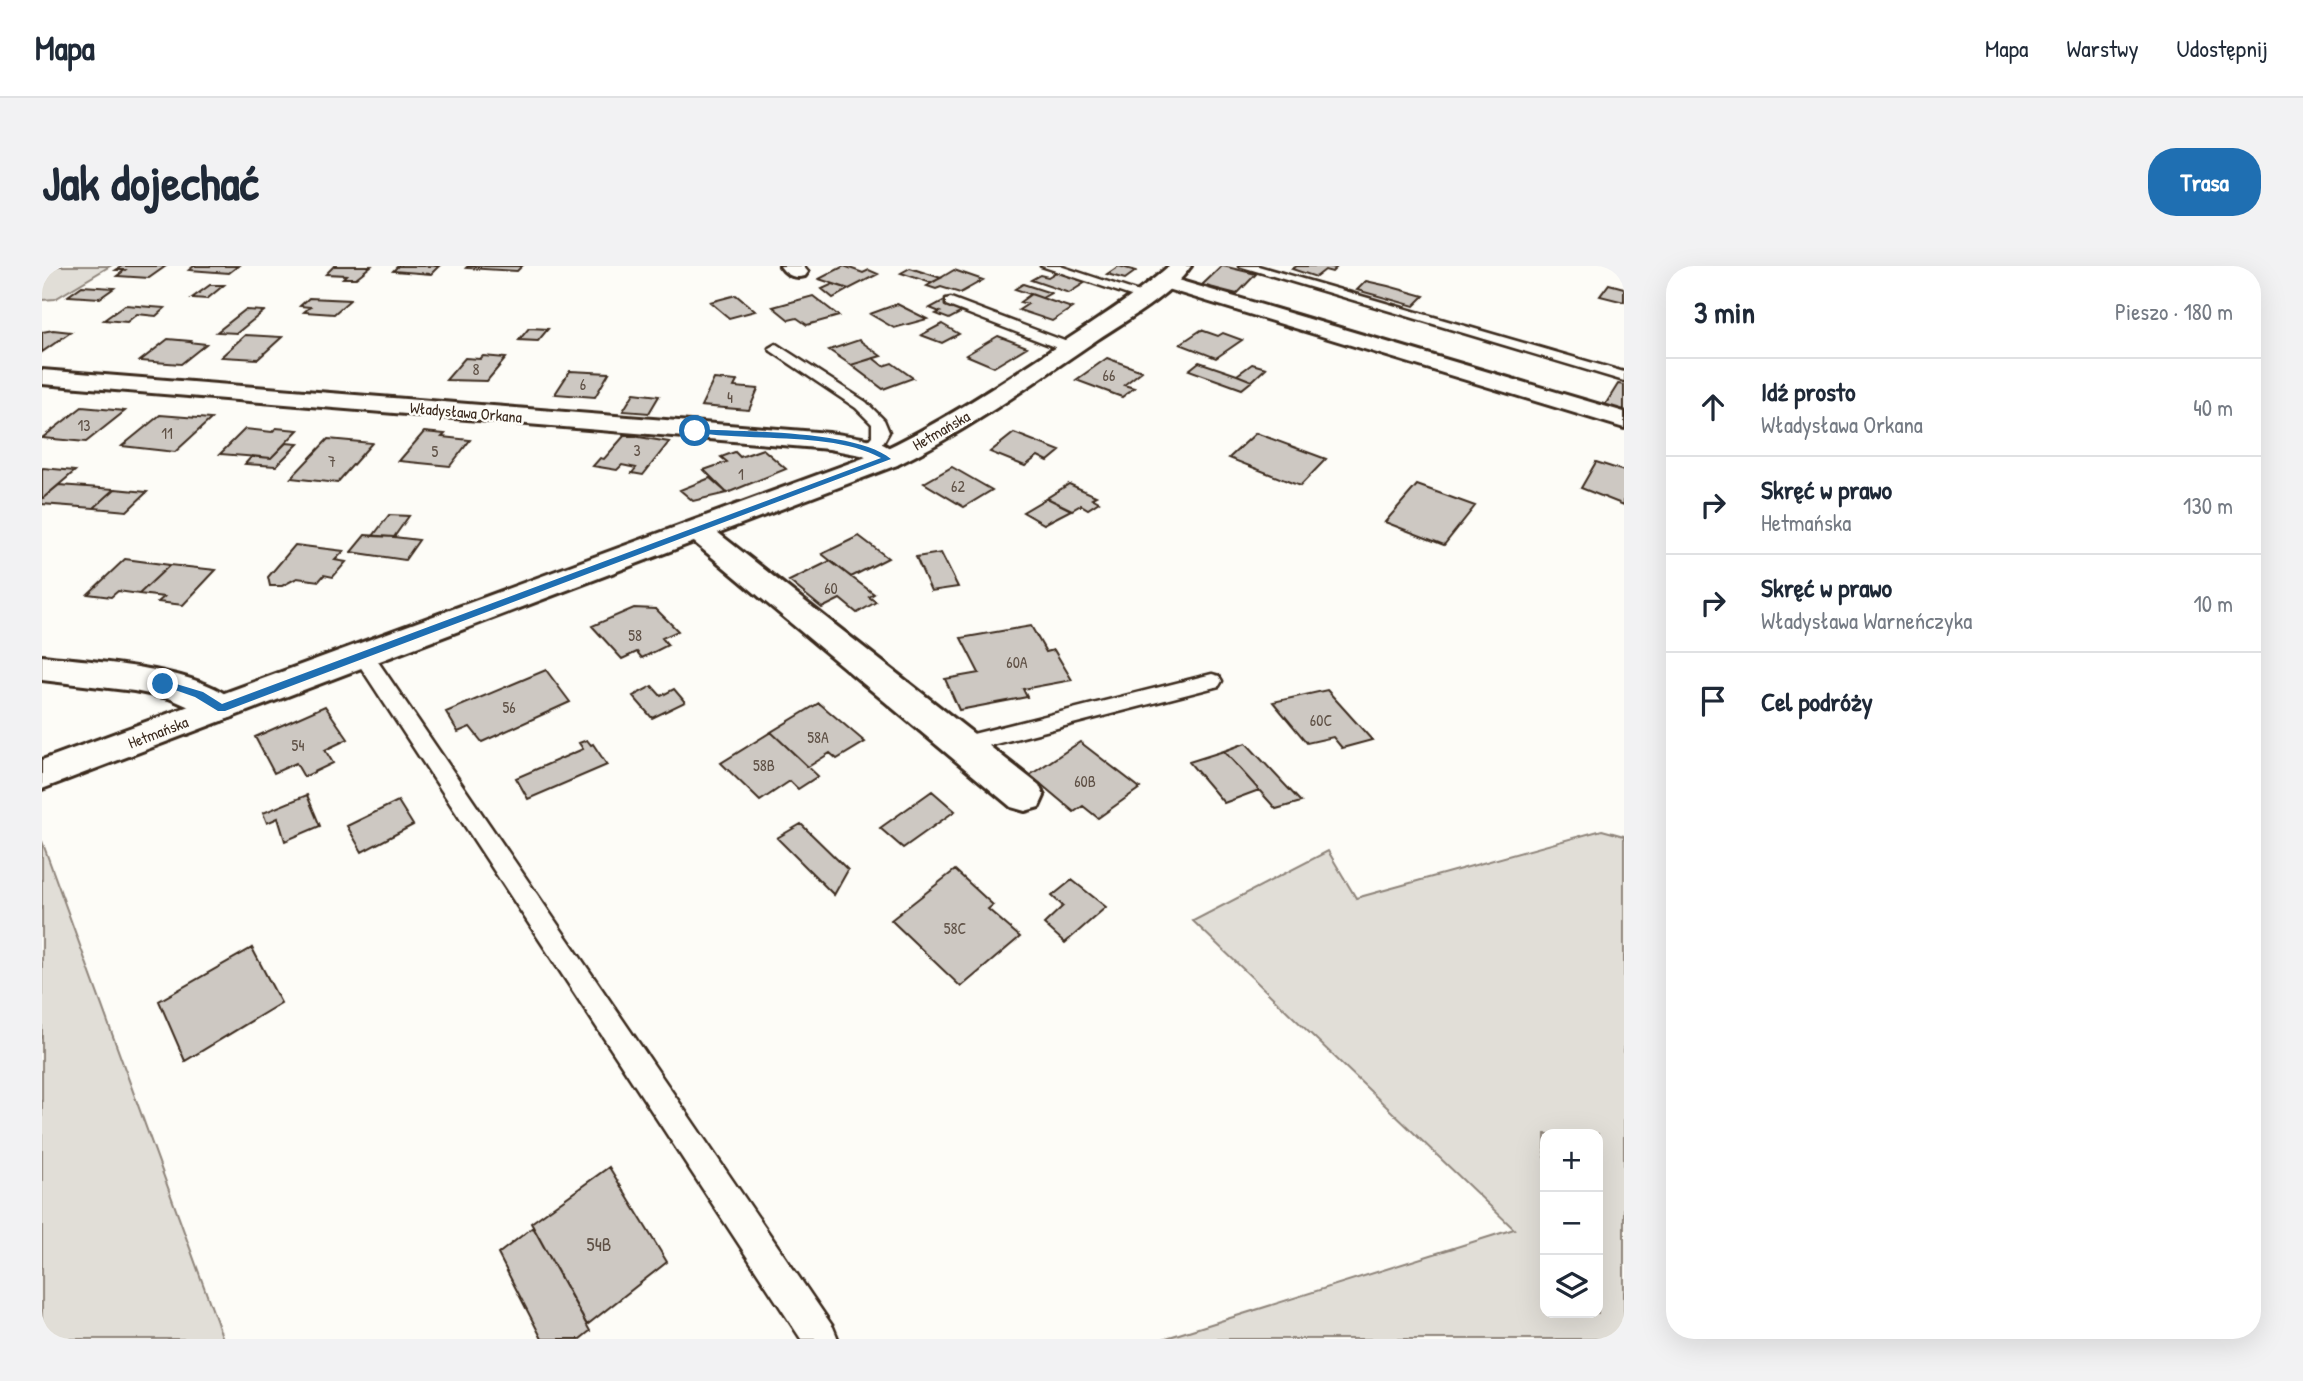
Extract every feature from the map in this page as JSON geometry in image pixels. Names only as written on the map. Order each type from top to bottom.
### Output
[{"type":"street","name":"Hetmańska","points":[[42,775],[698,531],[878,454],[983,406],[1163,281]]},
{"type":"street","points":[[1163,281],[1624,420]]},
{"type":"street","name":"Władysława Orkana","points":[[42,377],[830,441],[878,454]]},
{"type":"street","points":[[698,531],[1025,796]]},
{"type":"street","points":[[42,668],[163,684],[199,695],[221,708]]},
{"type":"lane","points":[[1047,266],[1163,281]]},
{"type":"lane","points":[[1245,266],[1624,377]]},
{"type":"lane","points":[[951,302],[1070,348]]},
{"type":"lane","points":[[776,348],[872,414],[881,432],[878,454]]},
{"type":"lane","points":[[363,655],[821,1339]]},
{"type":"lane","points":[[961,745],[1212,681]]},
{"type":"shaded area","points":[[42,266],[110,266],[55,299],[42,300]]},
{"type":"shaded area","points":[[1602,830],[1624,836],[1624,1339],[1163,1339],[1514,1229],[1193,921],[1328,851],[1356,898]]},
{"type":"shaded area","points":[[42,841],[223,1339],[42,1339]]},
{"type":"building","points":[[122,266],[166,266],[149,278],[117,276],[125,270],[116,270]]},
{"type":"building","points":[[194,266],[238,266],[229,273],[189,270]]},
{"type":"building","points":[[334,266],[371,266],[356,278],[343,278],[346,275],[326,274]]},
{"type":"building","points":[[398,266],[439,266],[431,274],[393,271]]},
{"type":"building","points":[[522,266],[517,271],[466,268]]},
{"type":"building","points":[[844,266],[863,273],[869,270],[878,274],[849,289],[819,279]]},
{"type":"building","points":[[1119,266],[1136,271],[1125,279],[1107,274]]},
{"type":"building","points":[[1222,266],[1256,274],[1237,294],[1202,285]]},
{"type":"building","points":[[1297,266],[1336,268],[1332,272],[1325,270],[1316,277],[1292,269]]},
{"type":"building","points":[[910,268],[941,278],[931,283],[901,273]]},
{"type":"building","points":[[954,270],[983,280],[960,293],[927,286]]},
{"type":"building","points":[[1058,271],[1089,280],[1069,293],[1031,280],[1040,275],[1048,277]]},
{"type":"building","points":[[1366,281],[1424,296],[1414,306],[1357,290]]},
{"type":"building","points":[[833,284],[849,289],[833,298],[822,289]]},
{"type":"building","points":[[1023,284],[1051,293],[1042,298],[1015,289]]},
{"type":"building","points":[[1609,284],[1624,288],[1624,302],[1600,296]]},
{"type":"building","points":[[210,285],[224,285],[207,299],[192,298]]},
{"type":"building","points":[[82,286],[114,288],[100,298],[68,296]]},
{"type":"building","points":[[1031,294],[1072,308],[1052,321],[1019,310],[1028,304],[1020,302]]},
{"type":"building","points":[[736,295],[755,311],[729,318],[710,302]]},
{"type":"building","points":[[813,296],[839,316],[807,325],[797,318],[789,320],[773,307]]},
{"type":"building","points":[[309,298],[350,300],[334,314],[304,312],[310,307],[300,306]]},
{"type":"building","points":[[943,301],[966,310],[949,319],[936,314],[940,312],[930,308]]},
{"type":"building","points":[[897,304],[927,319],[894,328],[870,314]]},
{"type":"building","points":[[125,305],[165,308],[156,316],[137,314],[127,322],[104,320]]},
{"type":"building","points":[[245,310],[264,311],[237,333],[217,332]]},
{"type":"building","points":[[942,324],[959,334],[942,343],[921,335]]},
{"type":"building","points":[[529,328],[548,329],[538,341],[519,340]]},
{"type":"building","points":[[1201,330],[1218,336],[1223,333],[1242,340],[1216,358],[1180,344]]},
{"type":"building","points":[[42,332],[71,332],[42,352]]},
{"type":"building","points":[[245,335],[282,337],[258,359],[221,357]]},
{"type":"building","points":[[998,336],[1027,347],[994,367],[966,355]]},
{"type":"building","points":[[168,339],[206,344],[181,364],[140,361]]},
{"type":"building","points":[[859,340],[881,356],[851,365],[829,350]]},
{"type":"building","points":[[483,356],[506,358],[487,381],[446,380],[465,358],[480,359]]},
{"type":"building","points":[[873,358],[883,366],[892,363],[913,378],[883,389],[851,365]]},
{"type":"building","points":[[1107,358],[1142,371],[1124,385],[1134,388],[1122,397],[1076,380]]},
{"type":"building","points":[[1199,362],[1252,381],[1242,389],[1189,370]]},
{"type":"building","points":[[1252,364],[1266,368],[1252,381],[1237,375]]},
{"type":"building","points":[[570,371],[609,373],[595,397],[555,394]]},
{"type":"building","points":[[714,379],[737,381],[734,387],[758,389],[749,410],[701,406]]},
{"type":"building","points":[[1618,384],[1624,385],[1624,411],[1605,405]]},
{"type":"building","points":[[634,393],[659,396],[649,413],[623,411]]},
{"type":"building","points":[[82,407],[125,411],[86,442],[42,438]]},
{"type":"building","points":[[160,415],[211,419],[175,452],[122,446]]},
{"type":"building","points":[[276,428],[298,430],[271,458],[220,454],[245,429],[272,432]]},
{"type":"building","points":[[424,432],[470,440],[450,466],[399,461]]},
{"type":"building","points":[[1014,433],[1060,451],[1048,461],[1038,456],[1025,466],[990,452]]},
{"type":"building","points":[[1256,433],[1326,459],[1300,486],[1229,458]]},
{"type":"building","points":[[624,436],[669,442],[643,475],[632,473],[636,468],[622,465],[617,470],[593,466],[600,458],[604,459]]},
{"type":"building","points":[[328,439],[372,443],[337,483],[291,478]]},
{"type":"building","points":[[286,443],[298,444],[276,466],[245,464],[252,456],[271,458]]},
{"type":"building","points":[[763,449],[786,469],[727,493],[704,470],[727,462],[721,457],[735,452],[740,457]]},
{"type":"building","points":[[1596,462],[1624,471],[1624,505],[1581,488]]},
{"type":"building","points":[[952,467],[992,490],[964,507],[924,483]]},
{"type":"building","points":[[43,468],[75,471],[42,499]]},
{"type":"building","points":[[710,478],[727,493],[693,501],[680,490]]},
{"type":"building","points":[[1069,484],[1096,496],[1092,498],[1099,502],[1088,509],[1081,505],[1072,510],[1047,498]]},
{"type":"building","points":[[59,485],[115,489],[94,508],[42,504],[42,499]]},
{"type":"building","points":[[1417,485],[1475,506],[1444,545],[1385,522]]},
{"type":"building","points":[[115,489],[147,492],[127,511],[94,508]]},
{"type":"building","points":[[1047,498],[1071,510],[1044,524],[1023,512]]},
{"type":"building","points":[[389,515],[409,516],[394,537],[373,536]]},
{"type":"building","points":[[365,535],[419,540],[405,560],[351,552]]},
{"type":"building","points":[[859,536],[888,558],[851,577],[822,554]]},
{"type":"building","points":[[295,545],[344,551],[335,560],[346,562],[333,577],[324,575],[319,581],[297,578],[282,586],[270,586],[268,577]]},
{"type":"building","points":[[941,553],[958,587],[931,591],[916,557]]},
{"type":"building","points":[[125,559],[170,565],[139,594],[118,591],[111,597],[88,594]]},
{"type":"building","points":[[830,561],[874,594],[869,597],[876,602],[857,613],[840,599],[822,608],[789,581]]},
{"type":"building","points":[[170,565],[216,570],[183,605],[158,602],[164,597],[139,594]]},
{"type":"building","points":[[634,608],[656,609],[678,631],[662,638],[668,645],[642,658],[637,652],[622,659],[592,626]]},
{"type":"building","points":[[1031,626],[1046,652],[1054,650],[1072,680],[1023,689],[1027,697],[959,710],[945,679],[979,673],[961,638]]},
{"type":"building","points":[[546,670],[570,702],[482,742],[470,727],[458,732],[446,712]]},
{"type":"building","points":[[652,686],[661,696],[674,689],[685,702],[652,718],[633,696]]},
{"type":"building","points":[[1327,690],[1372,740],[1342,748],[1333,737],[1307,743],[1273,702]]},
{"type":"building","points":[[819,703],[865,742],[837,759],[830,753],[808,767],[771,732]]},
{"type":"building","points":[[325,706],[348,739],[325,750],[333,763],[304,777],[296,763],[274,773],[255,737]]},
{"type":"building","points":[[771,732],[818,776],[798,789],[790,781],[760,801],[721,763]]},
{"type":"building","points":[[587,740],[593,744],[607,765],[528,799],[516,778],[583,749],[579,743]]},
{"type":"building","points":[[1080,742],[1140,788],[1098,818],[1083,806],[1074,812],[1030,775]]},
{"type":"building","points":[[1246,743],[1301,802],[1276,809],[1224,751]]},
{"type":"building","points":[[1224,751],[1259,790],[1224,803],[1189,762]]},
{"type":"building","points":[[932,791],[955,811],[903,848],[880,828]]},
{"type":"building","points":[[307,795],[320,826],[285,841],[278,818],[267,823],[263,813]]},
{"type":"building","points":[[398,801],[413,825],[362,852],[347,826]]},
{"type":"building","points":[[801,824],[848,870],[834,895],[777,838]]},
{"type":"building","points":[[955,870],[993,905],[988,909],[1020,937],[961,987],[891,920]]},
{"type":"building","points":[[1072,880],[1106,907],[1065,943],[1044,924],[1063,906],[1052,896]]},
{"type":"building","points":[[252,948],[281,1003],[185,1061],[159,1001]]},
{"type":"building","points":[[609,1167],[667,1262],[587,1325],[531,1223]]},
{"type":"building","points":[[533,1227],[590,1331],[580,1339],[542,1339],[498,1254]]},
{"type":"route","points":[[163,684],[183,688],[221,708],[887,459],[858,445],[695,431]]}]
